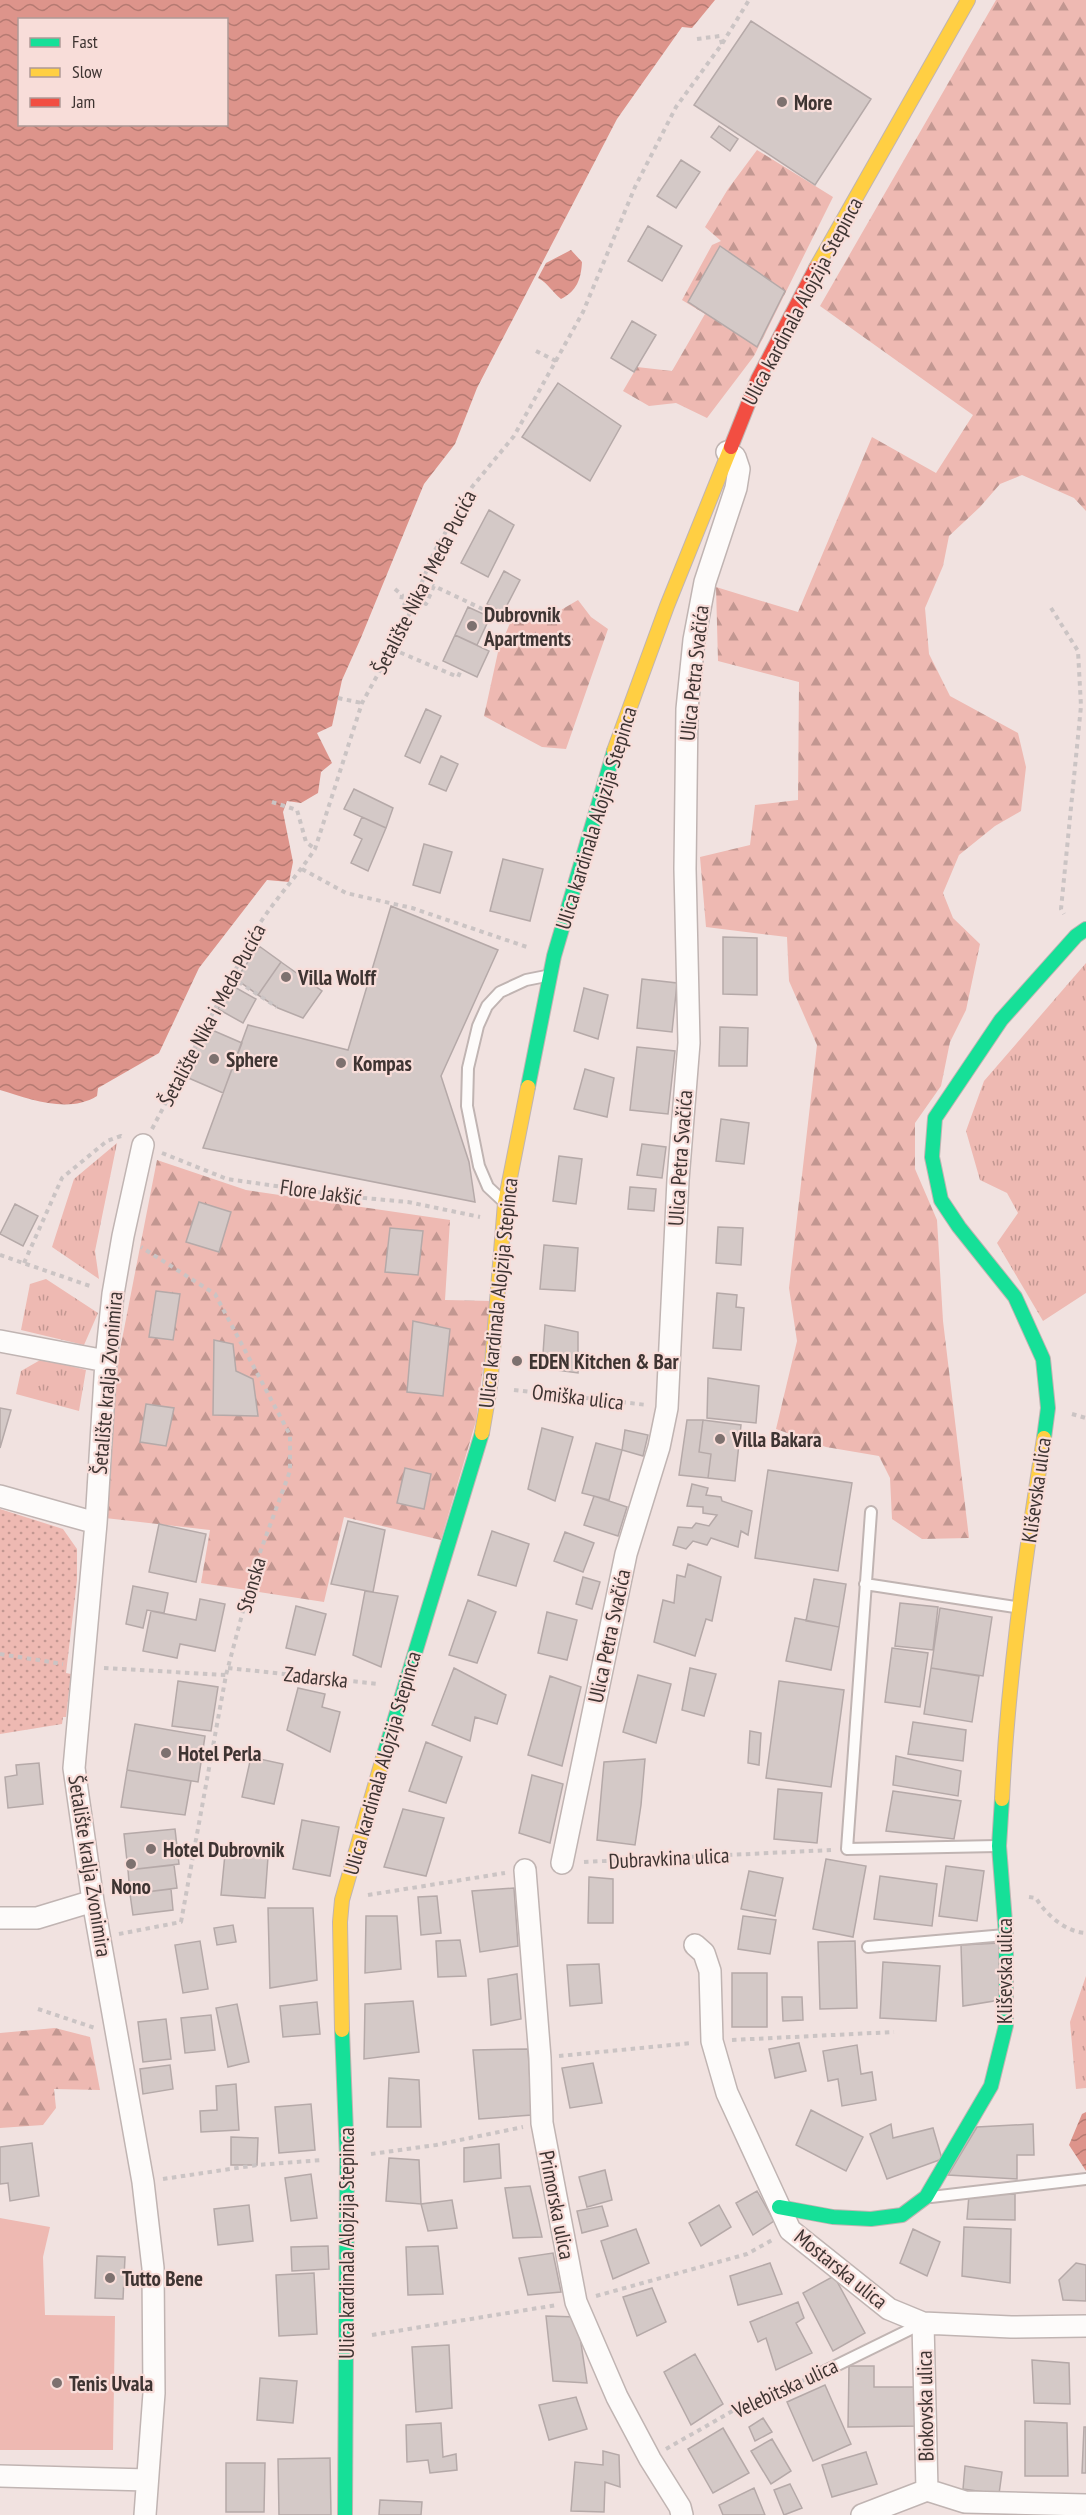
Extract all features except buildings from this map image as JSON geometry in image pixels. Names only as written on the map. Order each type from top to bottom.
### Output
[{"type":"street","name":"Ulica kardinala Alojzija Stepinca","points":[[345,2515],[347,2158],[342,2053],[340,1922],[342,1900],[357,1843],[484,1423],[490,1387],[504,1203],[549,976],[608,768],[727,452],[758,379],[791,312],[968,0]]},
{"type":"street","name":"Ulica Petra Svačića","points":[[562,1863],[626,1554],[659,1447],[667,1408],[678,1180],[688,1043],[685,869],[687,709],[694,640],[705,582],[736,488],[739,469],[735,457],[727,452]]},
{"type":"street","name":"Kliševska ulica","points":[[779,2207],[833,2217],[871,2219],[902,2215],[926,2197],[991,2086],[1006,2025],[1006,1935],[999,1846],[1006,1716],[1018,1608],[1048,1407],[1043,1359],[1028,1322],[1015,1297],[959,1227],[941,1200],[932,1157],[935,1118],[1001,1020],[1081,932]]},
{"type":"street","name":"Šetalište kralja Zvonimira","points":[[143,1145],[113,1294],[106,1361],[96,1523],[74,1768],[93,1902],[143,2182],[153,2268],[154,2393],[145,2515]]},
{"type":"street","points":[[0,1341],[106,1361]]},
{"type":"street","points":[[0,1496],[96,1523]]},
{"type":"street","name":"Primorska ulica","points":[[525,1870],[540,2058],[542,2123],[576,2302],[617,2397],[680,2507],[682,2515]]},
{"type":"street","points":[[0,1918],[37,1918],[93,1902]]},
{"type":"street","name":"Mostarska ulica","points":[[695,1945],[704,1953],[710,1971],[712,2041],[727,2093],[790,2230],[890,2310],[923,2323],[1011,2327],[1086,2326]]},
{"type":"street","name":"Biokovska ulica","points":[[923,2323],[927,2490]]},
{"type":"street","points":[[1,2476],[147,2480]]},
{"type":"street","name":"Biokovska ulica","points":[[862,2515],[927,2490],[966,2502],[1086,2505]]},
{"type":"lane","points":[[504,1203],[488,1187],[479,1166],[467,1106],[468,1068],[478,1026],[487,1006],[500,992],[526,980],[549,976]]},
{"type":"lane","points":[[871,1512],[847,1849],[999,1846]]},
{"type":"lane","points":[[865,1584],[1018,1608]]},
{"type":"lane","points":[[868,1947],[1006,1935]]},
{"type":"lane","points":[[926,2197],[1086,2179]]},
{"type":"lane","name":"Velebitska ulica","points":[[816,2375],[923,2323]]},
{"type":"path","name":"Šetalište Nika i Meda Pucića","points":[[143,1145],[231,977],[279,894],[302,869],[315,849],[362,703],[412,609],[435,552],[472,487],[514,436],[583,312],[635,187],[676,107],[722,44],[748,0]]},
{"type":"path","points":[[698,39],[720,36],[722,44]]},
{"type":"path","points":[[536,351],[556,361]]},
{"type":"path","points":[[416,598],[426,604],[435,585],[493,614]]},
{"type":"path","points":[[395,590],[402,595],[401,601],[412,609]]},
{"type":"path","points":[[1051,608],[1078,651],[1081,706],[1061,909],[1081,932]]},
{"type":"path","points":[[392,649],[458,677],[461,670]]},
{"type":"path","points":[[338,698],[362,703]]},
{"type":"path","points":[[272,802],[297,810],[306,842],[315,849]]},
{"type":"path","points":[[302,869],[346,893],[412,908],[554,956]]},
{"type":"path","points":[[231,977],[276,1007]]},
{"type":"path","name":"Flore Jakšić","points":[[24,1263],[62,1178],[107,1141],[121,1136],[227,1179],[352,1197],[408,1202],[504,1222]]},
{"type":"path","name":"Stonska","points":[[101,1937],[181,1922],[226,1675],[255,1566],[290,1471],[290,1435],[215,1294],[123,1236]]},
{"type":"path","points":[[0,1255],[113,1294]]},
{"type":"path","name":"Omiška ulica","points":[[490,1387],[667,1408]]},
{"type":"path","points":[[0,1654],[84,1667],[226,1675]]},
{"type":"path","name":"Zadarska","points":[[228,1668],[404,1686]]},
{"type":"path","name":"Dubravkina ulica","points":[[562,1863],[847,1849]]},
{"type":"path","points":[[342,1900],[525,1870]]},
{"type":"path","points":[[1004,1898],[1026,1896],[1036,1898],[1043,1910],[1065,1926],[1086,1933]]},
{"type":"path","points":[[38,2009],[116,2035]]},
{"type":"path","name":"Velebitska ulica","points":[[650,2458],[743,2405],[816,2375]]},
{"type":"green space","points":[[996,0],[1086,0],[1086,511],[1074,498],[1022,475],[1000,484],[980,507],[949,536],[943,566],[925,608],[929,654],[950,696],[1018,733],[1026,767],[1021,811],[995,826],[959,855],[943,893],[953,918],[980,944],[966,1010],[950,1042],[941,1086],[915,1123],[915,1169],[937,1220],[943,1321],[969,1538],[922,1539],[892,1519],[890,1478],[879,1456],[826,1447],[776,1429],[797,1341],[789,1288],[817,1045],[789,981],[787,937],[706,927],[700,857],[750,845],[755,805],[798,800],[799,682],[718,661],[716,587],[798,612],[872,437],[936,473],[973,415],[820,306]]},
{"type":"green space","points":[[757,150],[833,197],[754,356],[707,418],[676,403],[649,406],[623,391],[637,367],[672,371],[705,314],[682,300],[712,245],[721,241],[705,227],[728,189]]},
{"type":"green space","points":[[578,600],[591,617],[608,629],[566,749],[542,747],[484,716],[498,652],[515,611],[549,617]]},
{"type":"green space","points":[[1086,963],[1086,1293],[1043,1321],[997,1243],[1018,1213],[1007,1193],[980,1180],[966,1131],[984,1081]]},
{"type":"green space","points":[[117,1143],[95,1251],[99,1279],[52,1247],[74,1179]]},
{"type":"green space","points":[[157,1160],[246,1190],[450,1220],[445,1300],[492,1301],[476,1421],[441,1540],[344,1517],[324,1602],[201,1583],[210,1530],[105,1518],[118,1360]]},
{"type":"green space","points":[[46,1279],[98,1313],[84,1345],[21,1330],[30,1284]]},
{"type":"green space","points":[[42,1359],[86,1370],[79,1411],[16,1394],[21,1371]]},
{"type":"green space","points":[[0,1509],[63,1529],[77,1549],[77,1580],[66,1673],[71,1674],[66,1717],[63,1717],[62,1724],[0,1734]]},
{"type":"green space","points":[[1086,1976],[1086,2088],[1076,2089],[1070,2022]]},
{"type":"green space","points":[[55,2028],[90,2037],[100,2090],[54,2089],[56,2108],[43,2125],[0,2128],[0,2033]]},
{"type":"green space","name":"Tenis Uvala","points":[[0,2218],[50,2227],[43,2257],[45,2315],[115,2316],[113,2450],[0,2450]]},
{"type":"water","points":[[0,0],[715,0],[692,28],[682,27],[617,119],[477,388],[455,444],[424,484],[342,680],[332,726],[317,733],[332,763],[321,772],[318,793],[301,803],[287,801],[283,812],[293,862],[289,882],[267,880],[199,968],[159,1053],[98,1088],[97,1096],[86,1101],[61,1104],[0,1090]]},
{"type":"water","points":[[571,250],[582,262],[581,274],[571,292],[561,299],[538,278],[546,263]]},
{"type":"water","points":[[1086,2112],[1086,2171],[1069,2145],[1082,2114]]},
{"type":"traffic: fast","points":[[528,1087],[554,956],[614,751]]},
{"type":"traffic: fast","points":[[1044,1438],[1048,1408],[1043,1359],[1015,1297],[959,1227],[941,1200],[932,1157],[935,1118],[1001,1020],[1076,936],[1086,929]]},
{"type":"traffic: fast","points":[[383,1758],[482,1433]]},
{"type":"traffic: fast","points":[[779,2207],[833,2217],[871,2219],[902,2215],[926,2197],[991,2086],[1006,2025],[1006,1935],[999,1846],[1002,1799]]},
{"type":"traffic: fast","points":[[342,2030],[347,2158],[345,2515]]},
{"type":"traffic: slow","points":[[816,268],[968,0]]},
{"type":"traffic: slow","points":[[614,751],[667,606],[731,447]]},
{"type":"traffic: slow","points":[[482,1433],[490,1387],[505,1203],[528,1087]]},
{"type":"traffic: slow","points":[[1002,1799],[1008,1708],[1018,1618],[1044,1438]]},
{"type":"traffic: slow","points":[[342,2030],[340,1922],[342,1900],[383,1758]]},
{"type":"traffic: jam","points":[[731,447],[758,379],[816,268]]},
{"type":"place","name":"More","points":[[782,102]]},
{"type":"place","name":"Dubrovnik Apartments","points":[[472,626]]},
{"type":"place","name":"Villa Wolff","points":[[286,977]]},
{"type":"place","name":"Sphere","points":[[214,1059]]},
{"type":"place","name":"Kompas","points":[[341,1063]]},
{"type":"place","name":"EDEN Kitchen & Bar","points":[[517,1361]]},
{"type":"place","name":"Villa Bakara","points":[[720,1439]]},
{"type":"place","name":"Hotel Perla","points":[[166,1753]]},
{"type":"place","name":"Hotel Dubrovnik","points":[[151,1849]]},
{"type":"place","name":"Nono","points":[[131,1864]]},
{"type":"place","name":"Tutto Bene","points":[[110,2278]]},
{"type":"place","name":"Tenis Uvala","points":[[57,2383]]}]
